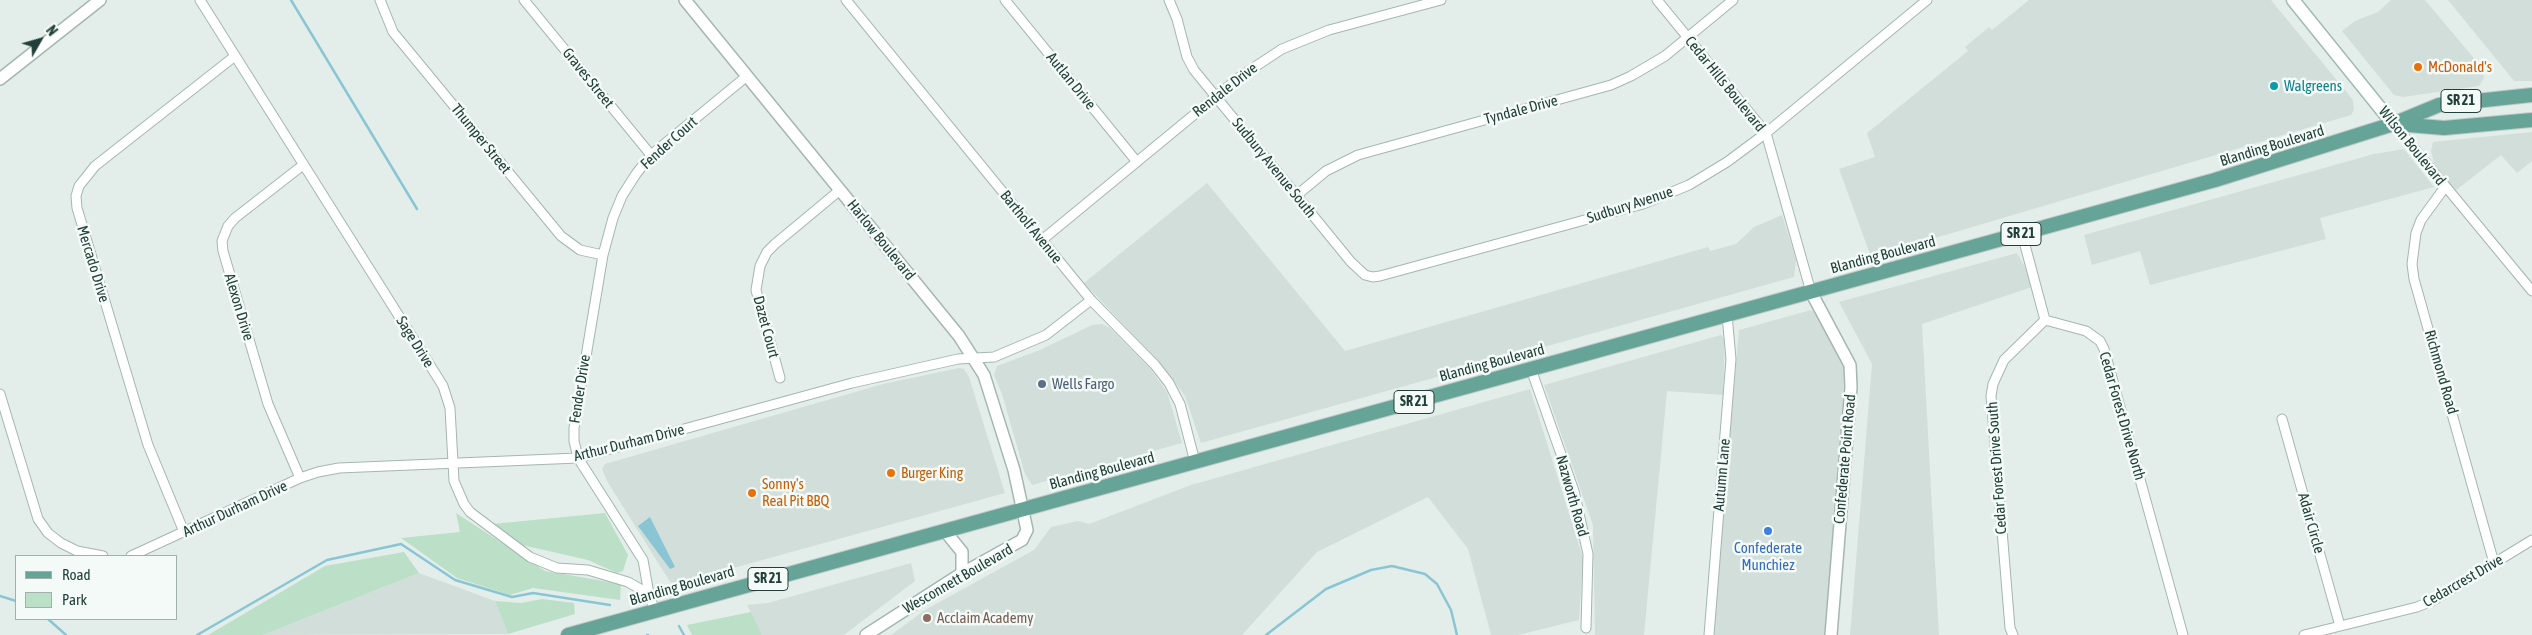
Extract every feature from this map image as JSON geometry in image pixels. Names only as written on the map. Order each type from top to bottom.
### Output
[{"type":"main road","name":"Wilson Boulevard","points":[[2294,0],[2394,124]]},
{"type":"main road","name":"Blanding Boulevard","points":[[568,635],[2215,180],[2394,124],[2439,105],[2532,95]]},
{"type":"main road","name":"Blanding Boulevard","points":[[2394,124],[2444,128],[2504,121],[2532,120]]},
{"type":"street","points":[[0,79],[100,0]]},
{"type":"street","name":"Sage Drive","points":[[200,0],[443,386],[450,408],[453,463],[458,494],[470,512],[530,557],[557,568],[604,573],[628,582],[649,594]]},
{"type":"street","name":"Thumper Street","points":[[380,0],[384,14],[393,32],[561,236],[580,250],[603,255]]},
{"type":"street","name":"Graves Street","points":[[524,0],[651,155]]},
{"type":"street","name":"Harlow Boulevard","points":[[685,0],[959,336],[974,358],[992,394],[1024,510]]},
{"type":"street","name":"Bartholf Avenue","points":[[846,0],[1090,300],[1155,365],[1169,383],[1180,404],[1195,462]]},
{"type":"street","name":"Autlan Drive","points":[[1005,0],[1137,162]]},
{"type":"street","name":"Sudbury Avenue South","points":[[1168,0],[1177,19],[1187,57],[1216,97],[1351,262],[1365,275]]},
{"type":"street","name":"Rendale Drive","points":[[1042,240],[1261,62],[1307,38],[1441,0]]},
{"type":"street","name":"Cedar Hills Boulevard","points":[[1657,0],[1766,133],[1811,292]]},
{"type":"street","name":"Tyndale Drive","points":[[1297,195],[1326,172],[1358,155],[1611,85],[1649,66],[1733,0]]},
{"type":"street","name":"Sudbury Avenue","points":[[1365,275],[1380,276],[1643,204],[1710,174],[1766,133],[1927,0]]},
{"type":"street","name":"Mercado Drive","points":[[184,532],[148,445],[77,208],[76,196],[79,186],[95,166],[235,56]]},
{"type":"street","name":"Fender Court","points":[[603,255],[613,218],[622,196],[651,155],[747,76]]},
{"type":"street","name":"Wilson Boulevard","points":[[2394,124],[2532,291]]},
{"type":"street","name":"Alexon Drive","points":[[300,478],[280,437],[268,404],[223,251],[222,241],[228,226],[235,218],[303,165]]},
{"type":"street","name":"Richmond Road","points":[[2445,186],[2421,220],[2416,234],[2412,264],[2414,279],[2494,563]]},
{"type":"street","name":"Dazet Court","points":[[780,378],[756,290],[760,266],[767,252],[775,244],[840,190]]},
{"type":"street","points":[[2022,234],[2045,320]]},
{"type":"street","name":"Fender Drive","points":[[603,255],[574,428],[574,441],[578,458],[643,560],[649,594]]},
{"type":"street","name":"Confederate Point Road","points":[[1811,292],[1848,360],[1852,387],[1831,635]]},
{"type":"street","name":"Arthur Durham Drive","points":[[133,555],[300,478],[339,468],[578,458],[852,383],[958,359],[994,357],[1033,343],[1063,324],[1090,300]]},
{"type":"street","name":"Autumn Lane","points":[[1709,635],[1732,359],[1727,315]]},
{"type":"street","name":"Cedar Forest Drive South","points":[[2013,635],[2010,628],[1992,390],[1998,370],[2004,360],[2045,320]]},
{"type":"street","name":"Cedar Forest Drive North","points":[[2045,320],[2086,331],[2100,341],[2104,349],[2183,635]]},
{"type":"street","name":"Nazworth Road","points":[[1531,370],[1574,491],[1588,554],[1586,628]]},
{"type":"street","points":[[0,394],[38,519],[48,533],[61,543],[77,551],[98,555]]},
{"type":"street","name":"Adair Circle","points":[[2282,419],[2340,626]]},
{"type":"street","name":"Wesconnett Boulevard","points":[[866,635],[962,573],[1022,540],[1027,530],[1024,510]]},
{"type":"street","points":[[945,531],[962,552],[962,573]]},
{"type":"street","name":"Cedarcrest Drive","points":[[2304,635],[2417,607],[2434,600],[2532,540]]},
{"type":"street","points":[[649,594],[655,612]]},
{"type":"shaded area","points":[[2029,0],[2271,0],[2353,100],[2354,110],[2351,115],[1871,257],[1839,169],[1875,157],[1867,133],[1968,51],[1965,47],[1989,27],[1992,30]]},
{"type":"shaded area","points":[[2391,0],[2425,0],[2483,69],[2484,78],[2479,86],[2403,97],[2394,95],[2342,31],[2355,21],[2378,12]]},
{"type":"shaded area","points":[[2448,0],[2532,0],[2532,81],[2514,81]]},
{"type":"shaded area","points":[[2532,132],[2532,161],[2517,173],[2501,155],[2455,191],[2434,163],[2431,151],[2433,142]]},
{"type":"shaded area","points":[[2404,149],[2434,187],[2320,218],[2326,239],[2150,285],[2140,251],[2092,265],[2084,235],[2374,154]]},
{"type":"shaded area","points":[[1207,183],[1345,351],[1708,247],[1710,251],[1736,244],[1754,227],[1782,215],[1796,259],[1794,277],[1201,443],[1185,396],[1161,364],[1084,283]]},
{"type":"shaded area","points":[[2017,253],[2026,269],[2032,287],[1922,324],[1939,635],[1850,635],[1872,364],[1839,302]]},
{"type":"shaded area","points":[[1811,310],[1816,313],[1844,368],[1843,423],[1825,635],[1712,635],[1739,330]]},
{"type":"shaded area","points":[[1102,324],[1110,328],[1149,367],[1167,392],[1182,443],[1032,485],[1025,474],[1002,394],[994,375],[997,366],[1040,350],[1092,325]]},
{"type":"shaded area","points":[[1721,335],[1725,339],[1723,395],[1667,391],[1644,635],[1595,635],[1593,525],[1544,385]]},
{"type":"shaded area","points":[[959,368],[964,369],[969,377],[1005,493],[672,585],[607,481],[602,469],[605,464],[883,384]]},
{"type":"shaded area","points":[[1530,389],[1583,558],[1579,620],[1518,635],[1491,635],[1468,549],[1428,497],[1317,552],[1242,635],[891,635],[925,610],[1034,550],[1051,527],[1078,521],[1089,524],[1191,485]]},
{"type":"shaded area","points":[[911,563],[915,581],[844,635],[762,635],[747,605],[768,603]]},
{"type":"shaded area","points":[[419,573],[495,601],[508,634],[263,635]]},
{"type":"green space","points":[[456,513],[545,571],[621,584],[620,600],[533,588],[510,595],[457,578],[401,538],[460,532]]},
{"type":"green space","points":[[605,513],[628,555],[623,571],[617,573],[588,560],[522,545],[493,524]]},
{"type":"green space","points":[[404,552],[419,573],[263,635],[208,635],[325,566]]},
{"type":"green space","points":[[542,599],[574,603],[575,614],[508,634],[495,601],[521,603]]},
{"type":"green space","points":[[751,612],[762,635],[692,635],[687,625]]},
{"type":"water","points":[[650,517],[675,567],[670,569],[638,526]]},
{"type":"waterway","points":[[291,0],[417,209]]},
{"type":"waterway","points":[[197,635],[327,560],[401,544],[455,580],[512,597],[533,593],[610,605]]},
{"type":"waterway","points":[[1266,635],[1326,589],[1371,570],[1392,566],[1425,574],[1437,584],[1451,610],[1457,635]]},
{"type":"waterway","points":[[0,596],[15,601]]},
{"type":"waterway","points":[[49,620],[66,635]]},
{"type":"waterway","points":[[679,626],[684,635]]},
{"type":"place","name":"McDonald's","points":[[2418,67]]},
{"type":"place","name":"Walgreens","points":[[2274,86]]},
{"type":"place","name":"Wells Fargo","points":[[1042,384]]},
{"type":"place","name":"Burger King","points":[[891,473]]},
{"type":"place","name":"Sonny's Real Pit BBQ","points":[[752,493]]},
{"type":"place","name":"Confederate Munchiez","points":[[1768,531]]},
{"type":"place","name":"Acclaim Academy","points":[[927,618]]}]
